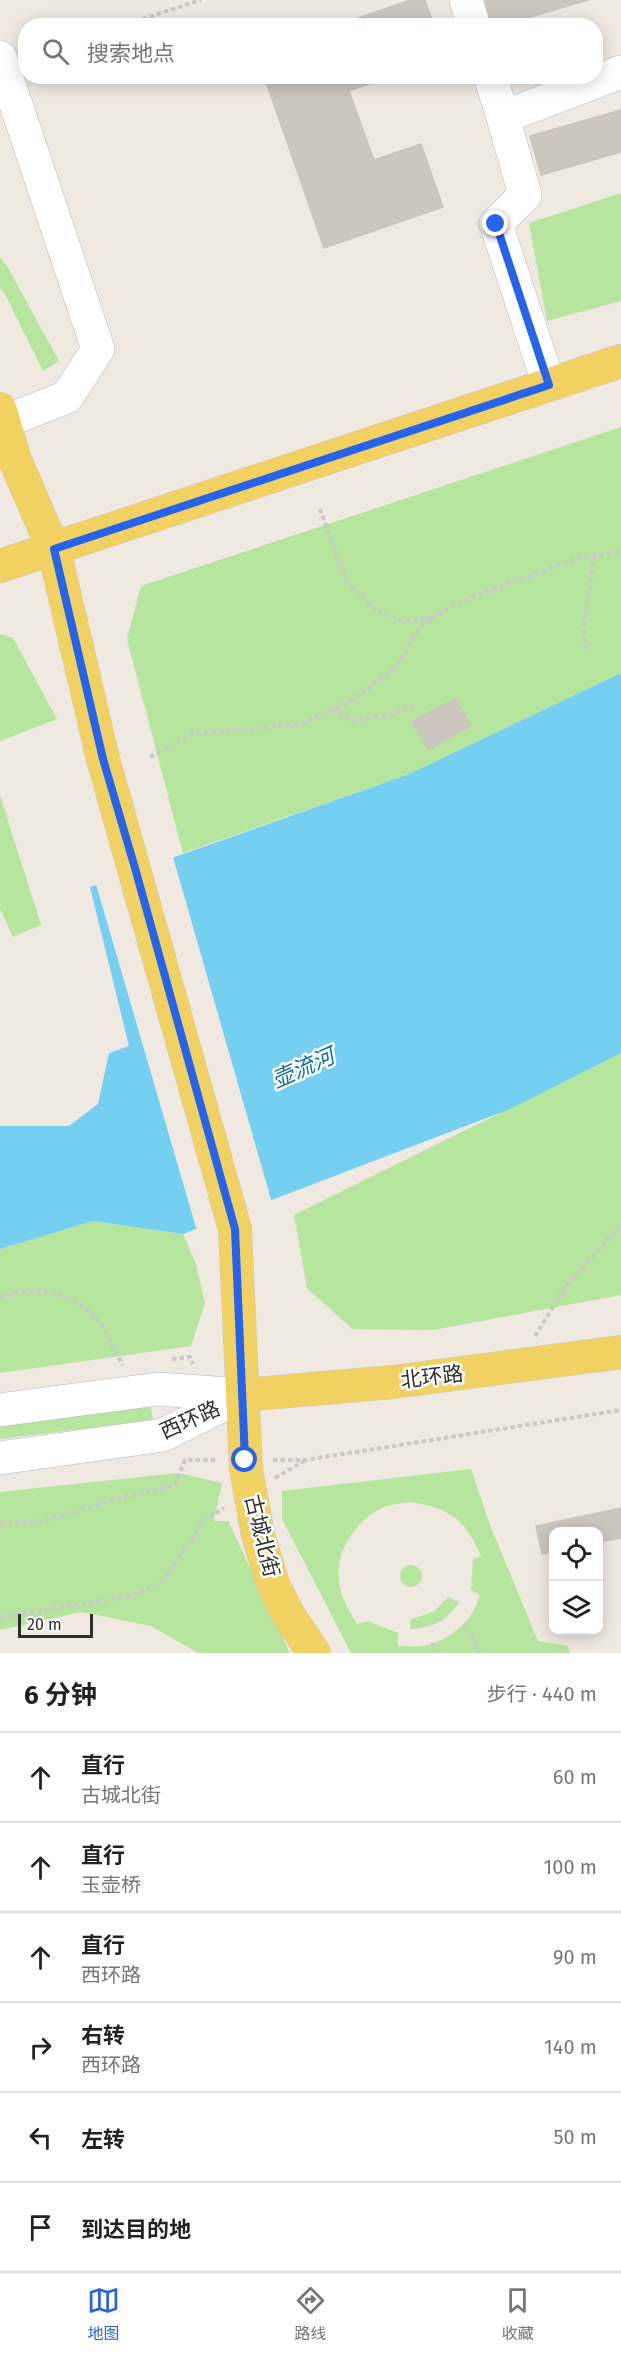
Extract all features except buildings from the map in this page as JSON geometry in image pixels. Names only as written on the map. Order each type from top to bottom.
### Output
[{"type":"main road","points":[[0,566],[621,361]]},
{"type":"main road","points":[[2,416],[15,460],[54,549]]},
{"type":"main road","name":"古城北街","points":[[54,549],[103,759],[235,1229],[245,1460],[258,1535],[273,1584],[289,1616],[314,1653]]},
{"type":"main road","name":"北环路","points":[[243,1395],[393,1382],[621,1352]]},
{"type":"street","points":[[466,0],[472,18]]},
{"type":"street","points":[[0,57],[98,349],[67,396],[2,416]]},
{"type":"street","points":[[603,79],[621,72]]},
{"type":"street","points":[[493,84],[525,195],[496,224],[549,385]]},
{"type":"street","points":[[503,117],[590,84]]},
{"type":"street","name":"西环路","points":[[0,1410],[158,1389],[243,1395]]},
{"type":"street","name":"西环路","points":[[0,1458],[164,1435],[243,1395]]},
{"type":"path","points":[[146,18],[201,0]]},
{"type":"path","points":[[320,509],[346,580],[375,609],[402,621],[432,619]]},
{"type":"path","points":[[150,757],[192,734],[300,724],[351,701],[396,667],[420,627],[454,604],[576,559],[621,551]]},
{"type":"path","points":[[586,649],[584,627],[594,556]]},
{"type":"path","points":[[331,710],[352,721],[390,715],[415,705]]},
{"type":"path","points":[[516,1367],[566,1286],[621,1225]]},
{"type":"path","points":[[0,1298],[43,1290],[74,1300],[100,1323],[123,1365],[134,1364]]},
{"type":"path","points":[[168,1360],[190,1357],[206,1392]]},
{"type":"path","points":[[0,1523],[43,1521],[108,1501],[175,1485],[186,1460],[305,1460],[621,1410]]},
{"type":"path","points":[[0,1617],[131,1596],[161,1583],[205,1520],[305,1460]]},
{"type":"path","points":[[464,1624],[480,1653]]},
{"type":"path","points":[[432,1643],[438,1653]]},
{"type":"green space","points":[[621,193],[621,301],[547,321],[529,223]]},
{"type":"green space","points":[[0,257],[59,361],[43,371],[0,288]]},
{"type":"green space","points":[[621,427],[621,673],[409,774],[183,853],[127,639],[141,586]]},
{"type":"green space","points":[[0,634],[13,638],[57,719],[0,741]]},
{"type":"green space","points":[[0,795],[41,925],[13,937],[0,909]]},
{"type":"green space","points":[[621,1053],[621,1295],[433,1330],[352,1329],[307,1288],[294,1215]]},
{"type":"green space","points":[[93,1221],[183,1234],[196,1264],[205,1303],[191,1346],[0,1373],[0,1249]]},
{"type":"green space","points":[[150,1404],[153,1420],[0,1439],[0,1423]]},
{"type":"green space","points":[[471,1469],[490,1525],[538,1641],[568,1646],[570,1653],[351,1653],[282,1519],[282,1491]],"holes":[[[410,1502],[446,1512],[462,1524],[469,1533],[481,1556],[473,1559],[471,1590],[480,1595],[466,1622],[450,1635],[432,1644],[398,1646],[398,1633],[368,1621],[357,1624],[341,1592],[339,1580],[341,1557],[358,1526],[376,1511],[387,1506]]]},
{"type":"green space","points":[[178,1473],[222,1483],[214,1521],[228,1521],[290,1653],[198,1653],[151,1626],[82,1612],[0,1630],[0,1492]]},
{"type":"green space","points":[[411,1565],[419,1568],[422,1576],[419,1584],[411,1587],[403,1584],[400,1576],[403,1568]]},
{"type":"green space","points":[[448,1597],[459,1602],[450,1614],[432,1625],[410,1629],[411,1619],[433,1612]]},
{"type":"water","name":"壶流河","points":[[621,673],[621,1053],[510,1109],[183,1234],[93,1221],[0,1249],[0,1126],[69,1126],[98,1104],[109,1053],[129,1046],[90,887],[409,774]]},
{"type":"pier","points":[[173,857],[272,1203],[197,1231],[95,881]]},
{"type":"route","points":[[245,1460],[235,1229],[103,759],[54,549],[549,385],[496,224]]}]
